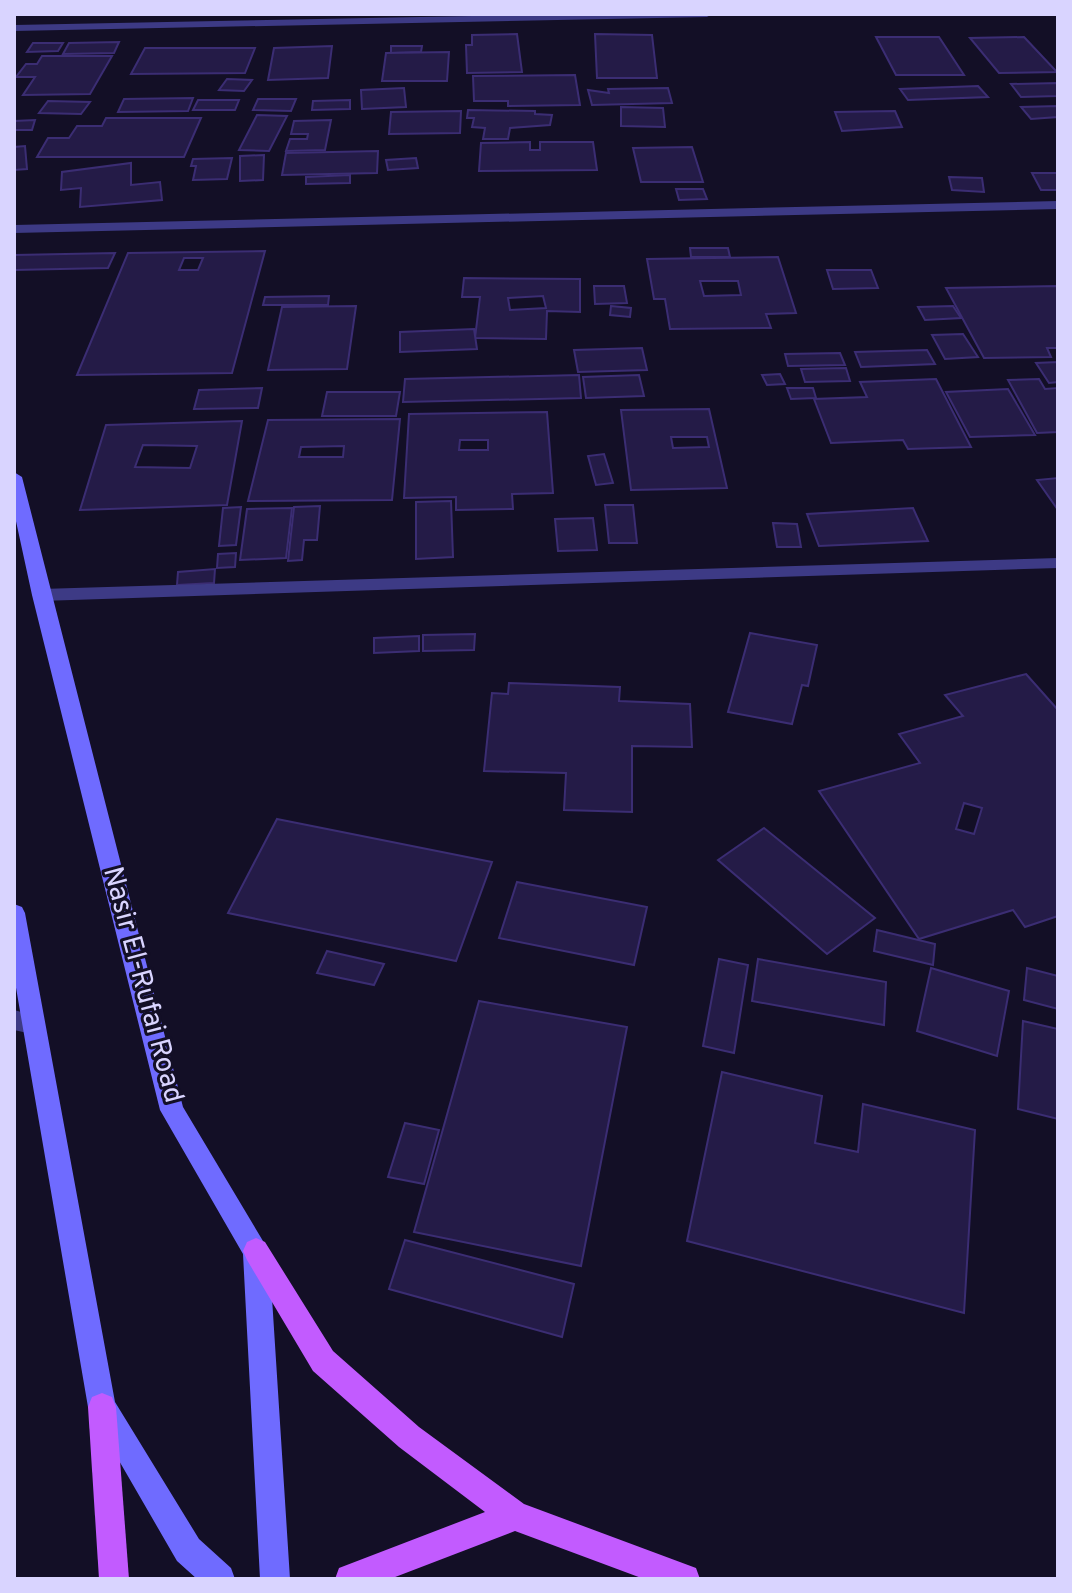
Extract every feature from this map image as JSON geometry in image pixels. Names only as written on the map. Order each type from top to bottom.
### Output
[{"type":"main road","name":"Nasir El-Rufai Road","points":[[14,477],[172,1110],[256,1251],[275,1579]]},
{"type":"main road","points":[[14,913],[23,1022],[102,1407],[114,1579]]},
{"type":"main road","points":[[256,1251],[323,1361],[409,1437],[515,1516],[685,1579]]},
{"type":"main road","points":[[102,1407],[188,1550],[220,1579]]},
{"type":"main road","points":[[350,1579],[515,1516]]},
{"type":"street","points":[[14,28],[707,14]]},
{"type":"street","points":[[14,229],[1058,205]]},
{"type":"street","points":[[41,595],[1058,563]]},
{"type":"building","points":[[517,34],[522,72],[467,73],[466,45],[472,45],[472,35]]},
{"type":"building","points":[[595,34],[652,35],[657,78],[597,78]]},
{"type":"building","points":[[876,37],[939,37],[964,75],[896,75]]},
{"type":"building","points":[[1024,37],[1057,72],[999,73],[970,38]]},
{"type":"building","points":[[119,42],[114,53],[63,54],[69,43]]},
{"type":"building","points":[[33,43],[63,43],[58,51],[27,52]]},
{"type":"building","points":[[332,46],[328,78],[268,80],[274,48]]},
{"type":"building","points":[[391,46],[422,46],[421,52],[391,53]]},
{"type":"building","points":[[145,48],[255,48],[245,73],[131,74]]},
{"type":"building","points":[[449,52],[447,81],[382,81],[386,53]]},
{"type":"building","points":[[42,56],[112,56],[90,94],[23,95],[35,77],[16,77],[26,64],[37,64]]},
{"type":"building","points":[[575,75],[580,105],[508,106],[508,101],[474,101],[473,76]]},
{"type":"building","points":[[227,79],[252,80],[244,91],[219,90]]},
{"type":"building","points":[[1058,83],[1058,96],[1021,97],[1011,84]]},
{"type":"building","points":[[978,86],[988,97],[908,100],[900,89]]},
{"type":"building","points":[[404,88],[406,107],[362,109],[361,90]]},
{"type":"building","points":[[668,88],[672,103],[592,105],[588,90],[609,93],[608,89]]},
{"type":"building","points":[[193,98],[188,111],[118,112],[124,99]]},
{"type":"building","points":[[258,99],[296,99],[291,111],[253,110]]},
{"type":"building","points":[[198,100],[239,100],[235,110],[193,110]]},
{"type":"building","points":[[350,100],[350,109],[312,110],[313,101]]},
{"type":"building","points":[[48,101],[90,102],[81,114],[39,113]]},
{"type":"building","points":[[1058,106],[1058,117],[1031,119],[1021,107]]},
{"type":"building","points":[[621,107],[663,108],[665,127],[621,126]]},
{"type":"building","points":[[468,110],[535,111],[535,114],[552,115],[550,125],[510,128],[508,139],[483,139],[485,128],[472,127],[474,118],[467,118]]},
{"type":"building","points":[[461,111],[460,133],[389,134],[391,112]]},
{"type":"building","points":[[895,111],[902,127],[842,131],[835,112]]},
{"type":"building","points":[[257,115],[287,116],[269,151],[239,150]]},
{"type":"building","points":[[106,118],[201,118],[184,157],[37,157],[48,138],[69,138],[77,126],[102,126]]},
{"type":"building","points":[[35,120],[32,130],[14,130],[14,121]]},
{"type":"building","points":[[331,120],[325,150],[286,151],[290,139],[307,139],[308,134],[291,134],[294,121]]},
{"type":"building","points":[[530,142],[530,150],[540,150],[540,142],[593,142],[597,170],[479,171],[481,143]]},
{"type":"building","points":[[25,146],[27,169],[14,170],[14,147]]},
{"type":"building","points":[[692,147],[703,182],[641,182],[633,148]]},
{"type":"building","points":[[378,151],[377,173],[282,175],[286,153]]},
{"type":"building","points":[[264,155],[263,180],[240,181],[240,156]]},
{"type":"building","points":[[232,158],[227,179],[193,180],[196,166],[191,166],[193,159]]},
{"type":"building","points":[[416,158],[418,168],[388,170],[386,160]]},
{"type":"building","points":[[131,163],[131,185],[160,182],[162,200],[80,207],[81,188],[61,190],[62,172]]},
{"type":"building","points":[[1032,173],[1058,173],[1058,190],[1041,190]]},
{"type":"building","points":[[350,175],[350,183],[306,184],[306,177]]},
{"type":"building","points":[[949,177],[982,178],[984,192],[952,190]]},
{"type":"building","points":[[676,189],[703,189],[707,199],[679,200]]},
{"type":"building","points":[[690,248],[728,248],[730,257],[691,257]]},
{"type":"building","points":[[265,251],[232,373],[77,375],[128,253]],"holes":[[[184,258],[203,258],[198,270],[179,270]]]},
{"type":"building","points":[[115,253],[108,268],[14,270],[15,255]]},
{"type":"building","points":[[778,257],[796,313],[766,314],[771,328],[670,329],[665,299],[654,299],[647,259]],"holes":[[[700,281],[738,281],[741,295],[704,296]]]},
{"type":"building","points":[[827,270],[871,270],[878,288],[833,289]]},
{"type":"building","points":[[464,278],[580,279],[580,312],[547,311],[546,339],[475,338],[480,297],[462,297]],"holes":[[[543,296],[546,308],[510,310],[508,298]]]},
{"type":"building","points":[[594,286],[624,286],[627,303],[595,304]]},
{"type":"building","points":[[1058,286],[1058,348],[1047,348],[1051,357],[984,358],[946,288]]},
{"type":"building","points":[[329,296],[328,305],[263,305],[265,297]]},
{"type":"building","points":[[356,306],[347,369],[268,370],[282,307]]},
{"type":"building","points":[[611,306],[631,308],[630,317],[610,315]]},
{"type":"building","points":[[953,306],[961,318],[925,320],[918,307]]},
{"type":"building","points":[[474,329],[477,349],[400,352],[400,332]]},
{"type":"building","points":[[963,334],[978,357],[945,359],[932,335]]},
{"type":"building","points":[[642,348],[647,370],[578,372],[574,350]]},
{"type":"building","points":[[927,350],[935,364],[861,367],[855,352]]},
{"type":"building","points":[[840,353],[845,365],[788,366],[785,354]]},
{"type":"building","points":[[1058,362],[1058,382],[1049,383],[1036,363]]},
{"type":"building","points":[[846,368],[850,381],[805,382],[801,369]]},
{"type":"building","points":[[780,374],[785,384],[767,385],[762,375]]},
{"type":"building","points":[[579,375],[581,398],[403,402],[405,379]]},
{"type":"building","points":[[639,375],[644,396],[586,398],[583,377]]},
{"type":"building","points":[[936,379],[971,447],[908,449],[903,440],[831,443],[814,399],[867,397],[860,382]]},
{"type":"building","points":[[1039,379],[1045,389],[1058,388],[1058,432],[1037,433],[1008,380]]},
{"type":"building","points":[[262,388],[258,408],[194,409],[199,390]]},
{"type":"building","points":[[787,388],[813,388],[816,398],[791,399]]},
{"type":"building","points":[[1008,389],[1035,435],[970,437],[946,392]]},
{"type":"building","points":[[327,392],[400,392],[396,416],[322,416]]},
{"type":"building","points":[[709,409],[727,488],[631,490],[621,410]],"holes":[[[671,437],[707,437],[709,447],[673,448]]]},
{"type":"building","points":[[547,412],[553,493],[512,494],[513,509],[456,510],[456,497],[404,498],[409,414]],"holes":[[[460,440],[488,440],[488,450],[459,450]]]},
{"type":"building","points":[[400,419],[392,500],[248,501],[268,420]],"holes":[[[344,446],[343,457],[299,457],[301,447]]]},
{"type":"building","points":[[242,421],[227,505],[80,510],[106,425]],"holes":[[[143,445],[197,446],[190,468],[135,467]]]},
{"type":"building","points":[[604,454],[613,483],[596,485],[588,456]]},
{"type":"building","points":[[1058,478],[1058,510],[1037,480]]},
{"type":"building","points":[[451,501],[453,557],[416,559],[416,502]]},
{"type":"building","points":[[605,505],[633,505],[637,543],[609,543]]},
{"type":"building","points":[[320,506],[317,540],[304,540],[302,560],[288,561],[294,507]]},
{"type":"building","points":[[241,507],[236,545],[219,546],[223,508]]},
{"type":"building","points":[[292,508],[286,558],[240,560],[247,509]]},
{"type":"building","points":[[913,508],[928,541],[819,546],[807,514]]},
{"type":"building","points":[[593,518],[597,550],[558,551],[555,519]]},
{"type":"building","points":[[773,523],[797,524],[801,547],[777,547]]},
{"type":"building","points":[[236,553],[235,567],[217,568],[218,554]]},
{"type":"building","points":[[215,569],[214,583],[177,585],[178,572]]},
{"type":"building","points":[[750,633],[817,645],[808,686],[802,685],[792,724],[728,712]]},
{"type":"building","points":[[475,634],[474,650],[423,651],[423,635]]},
{"type":"building","points":[[419,636],[419,651],[374,653],[374,638]]},
{"type":"building","points":[[1026,674],[1058,710],[1058,916],[1025,927],[1013,910],[919,939],[819,791],[920,763],[899,734],[963,716],[945,695]],"holes":[[[964,803],[982,808],[974,834],[956,829]]]},
{"type":"building","points":[[509,683],[620,687],[619,701],[690,704],[692,747],[632,746],[632,812],[564,810],[566,773],[484,771],[492,693],[508,694]]},
{"type":"building","points":[[277,819],[492,862],[456,961],[228,913]]},
{"type":"building","points":[[764,828],[875,918],[827,954],[718,860]]},
{"type":"building","points":[[517,882],[647,907],[634,965],[499,938]]},
{"type":"building","points":[[877,930],[935,944],[933,965],[874,951]]},
{"type":"building","points":[[327,951],[384,964],[374,985],[317,973]]},
{"type":"building","points":[[719,959],[748,965],[734,1053],[703,1046]]},
{"type":"building","points":[[758,959],[886,982],[884,1025],[752,1001]]},
{"type":"building","points":[[931,968],[1009,991],[997,1056],[917,1031]]},
{"type":"building","points":[[1027,968],[1058,976],[1058,1009],[1024,1000]]},
{"type":"building","points":[[479,1001],[627,1027],[581,1266],[414,1232]]},
{"type":"building","points":[[1023,1021],[1058,1029],[1058,1119],[1018,1109]]},
{"type":"building","points":[[722,1072],[822,1096],[815,1143],[858,1152],[863,1104],[975,1130],[964,1313],[687,1241]]},
{"type":"building","points":[[405,1123],[439,1130],[424,1184],[388,1177]]},
{"type":"building","points":[[405,1240],[574,1284],[562,1337],[389,1289]]}]
